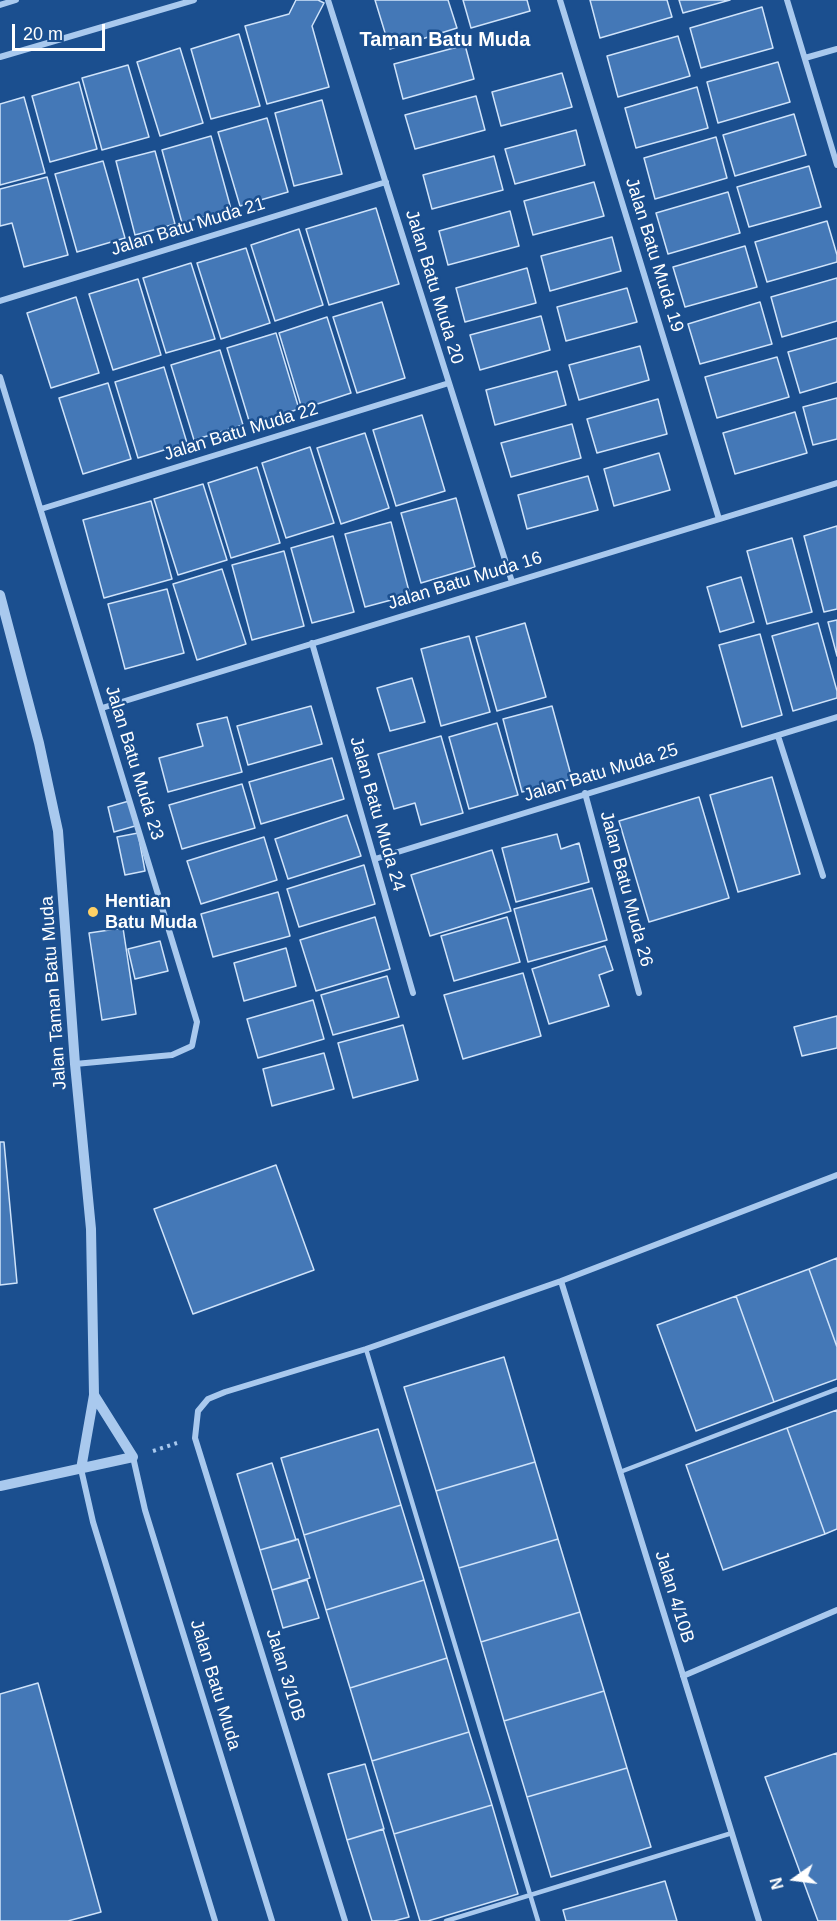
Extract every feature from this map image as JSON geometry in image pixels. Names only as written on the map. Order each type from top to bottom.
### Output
[{"type":"street","points":[[0,5],[16,0]]},
{"type":"street","points":[[0,57],[194,0]]},
{"type":"street","name":"Jalan Batu Muda 20","points":[[328,0],[512,582]]},
{"type":"street","name":"Jalan Batu Muda 19","points":[[560,0],[719,519]]},
{"type":"street","points":[[787,0],[837,165]]},
{"type":"street","points":[[805,58],[837,49]]},
{"type":"street","name":"Jalan Batu Muda 21","points":[[0,301],[386,182]]},
{"type":"street","name":"Jalan Batu Muda 23","points":[[0,377],[197,1022],[192,1046],[172,1055],[75,1064]]},
{"type":"street","name":"Jalan Batu Muda 22","points":[[41,509],[449,383]]},
{"type":"street","name":"Jalan Batu Muda 16","points":[[102,708],[837,483]]},
{"type":"street","name":"Jalan Taman Batu Muda","points":[[0,595],[39,743],[58,831],[75,1064],[91,1229],[94,1395],[81,1468]]},
{"type":"street","name":"Jalan Batu Muda 24","points":[[312,643],[413,993]]},
{"type":"street","name":"Jalan Batu Muda 25","points":[[375,859],[837,717]]},
{"type":"street","points":[[778,735],[823,876]]},
{"type":"street","name":"Jalan Batu Muda 26","points":[[585,793],[639,993]]},
{"type":"street","points":[[195,1438],[198,1411],[208,1399],[561,1281],[837,1175]]},
{"type":"street","name":"Jalan 4/10B","points":[[561,1281],[759,1921]]},
{"type":"street","points":[[0,1486],[132,1457],[94,1395]]},
{"type":"street","name":"Jalan 3/10B","points":[[195,1438],[345,1921]]},
{"type":"street","name":"Jalan Batu Muda","points":[[132,1457],[145,1510],[272,1921]]},
{"type":"street","points":[[81,1468],[93,1522],[214,1921]]},
{"type":"street","points":[[683,1676],[837,1610]]},
{"type":"lane","points":[[366,1348],[538,1921]]},
{"type":"lane","points":[[620,1472],[837,1389]]},
{"type":"lane","points":[[446,1921],[732,1833]]},
{"type":"path","points":[[132,1457],[195,1438]]},
{"type":"building","points":[[296,0],[318,0],[324,3],[312,26],[329,87],[267,104],[245,26],[289,14]]},
{"type":"building","points":[[375,0],[448,0],[457,28],[390,49]]},
{"type":"building","points":[[463,0],[527,0],[530,11],[471,28]]},
{"type":"building","points":[[590,0],[667,0],[672,17],[600,38]]},
{"type":"building","points":[[679,0],[730,0],[683,13]]},
{"type":"building","points":[[762,7],[773,48],[701,68],[690,28]]},
{"type":"building","points":[[239,34],[260,106],[211,119],[191,49]]},
{"type":"building","points":[[678,36],[690,76],[618,97],[607,56]]},
{"type":"building","points":[[465,45],[474,79],[403,99],[394,64]]},
{"type":"building","points":[[180,48],[203,123],[160,136],[137,62]]},
{"type":"building","points":[[778,62],[790,102],[718,123],[707,82]]},
{"type":"building","points":[[128,65],[149,137],[102,150],[82,78]]},
{"type":"building","points":[[562,73],[572,107],[501,126],[492,92]]},
{"type":"building","points":[[79,82],[97,149],[50,162],[32,96]]},
{"type":"building","points":[[697,87],[708,128],[636,148],[625,108]]},
{"type":"building","points":[[476,96],[485,130],[415,149],[405,115]]},
{"type":"building","points":[[24,97],[45,173],[0,185],[0,104]]},
{"type":"building","points":[[322,100],[342,174],[294,186],[275,113]]},
{"type":"building","points":[[794,114],[806,155],[735,176],[723,135]]},
{"type":"building","points":[[267,118],[288,192],[240,206],[218,132]]},
{"type":"building","points":[[576,130],[585,165],[515,184],[505,149]]},
{"type":"building","points":[[211,136],[231,209],[182,223],[162,150]]},
{"type":"building","points":[[716,137],[727,178],[655,199],[644,158]]},
{"type":"building","points":[[155,151],[175,224],[135,235],[116,161]]},
{"type":"building","points":[[494,156],[503,190],[432,209],[423,175]]},
{"type":"building","points":[[103,161],[125,238],[77,252],[55,174]]},
{"type":"building","points":[[809,166],[821,207],[749,227],[737,187]]},
{"type":"building","points":[[47,177],[68,255],[24,267],[12,223],[0,226],[0,189]]},
{"type":"building","points":[[594,182],[604,216],[533,235],[524,201]]},
{"type":"building","points":[[728,192],[740,233],[668,254],[656,213]]},
{"type":"building","points":[[376,208],[399,284],[329,305],[306,229]]},
{"type":"building","points":[[510,211],[519,246],[448,265],[439,231]]},
{"type":"building","points":[[827,221],[837,262],[767,282],[755,242]]},
{"type":"building","points":[[299,229],[323,305],[275,321],[251,245]]},
{"type":"building","points":[[612,237],[621,271],[550,291],[541,256]]},
{"type":"building","points":[[745,246],[757,287],[685,307],[673,267]]},
{"type":"building","points":[[246,248],[270,323],[221,339],[197,263]]},
{"type":"building","points":[[191,263],[215,339],[166,353],[143,278]]},
{"type":"building","points":[[527,268],[536,303],[465,322],[456,288]]},
{"type":"building","points":[[837,278],[837,321],[782,337],[771,297]]},
{"type":"building","points":[[138,279],[161,355],[113,370],[89,294]]},
{"type":"building","points":[[627,288],[637,322],[566,341],[557,307]]},
{"type":"building","points":[[76,297],[99,373],[51,388],[27,313]]},
{"type":"building","points":[[382,302],[405,378],[357,393],[333,317]]},
{"type":"building","points":[[760,302],[772,344],[700,364],[688,324]]},
{"type":"building","points":[[541,316],[550,350],[480,370],[470,335]]},
{"type":"building","points":[[327,317],[351,393],[302,409],[279,333]]},
{"type":"building","points":[[276,333],[299,409],[250,424],[227,348]]},
{"type":"building","points":[[837,338],[837,382],[800,393],[788,352]]},
{"type":"building","points":[[640,346],[649,380],[579,400],[569,365]]},
{"type":"building","points":[[220,350],[243,425],[194,440],[171,365]]},
{"type":"building","points":[[777,357],[789,397],[717,418],[705,377]]},
{"type":"building","points":[[164,367],[187,443],[138,458],[115,382]]},
{"type":"building","points":[[557,371],[566,405],[495,425],[486,390]]},
{"type":"building","points":[[108,383],[131,459],[83,474],[59,398]]},
{"type":"building","points":[[837,398],[837,439],[813,445],[803,407]]},
{"type":"building","points":[[658,399],[667,434],[597,453],[587,419]]},
{"type":"building","points":[[795,412],[807,453],[735,474],[723,433]]},
{"type":"building","points":[[422,415],[445,491],[396,506],[373,430]]},
{"type":"building","points":[[572,424],[581,458],[511,477],[501,443]]},
{"type":"building","points":[[365,433],[389,508],[341,524],[317,448]]},
{"type":"building","points":[[310,447],[334,523],[286,538],[262,463]]},
{"type":"building","points":[[659,453],[670,490],[614,506],[604,469]]},
{"type":"building","points":[[257,467],[280,543],[231,558],[208,483]]},
{"type":"building","points":[[588,476],[598,510],[527,529],[518,495]]},
{"type":"building","points":[[203,484],[227,560],[178,575],[154,499]]},
{"type":"building","points":[[456,498],[475,567],[421,583],[401,513]]},
{"type":"building","points":[[151,501],[172,579],[104,598],[83,520]]},
{"type":"building","points":[[391,522],[410,595],[365,607],[345,534]]},
{"type":"building","points":[[837,526],[837,609],[824,612],[804,536]]},
{"type":"building","points":[[333,536],[354,612],[312,623],[291,548]]},
{"type":"building","points":[[792,538],[812,612],[767,624],[747,551]]},
{"type":"building","points":[[284,551],[304,626],[252,640],[232,565]]},
{"type":"building","points":[[222,569],[246,644],[197,660],[173,584]]},
{"type":"building","points":[[741,577],[754,622],[720,632],[707,587]]},
{"type":"building","points":[[167,589],[184,653],[125,669],[108,604]]},
{"type":"building","points":[[837,620],[837,656],[828,622]]},
{"type":"building","points":[[525,623],[546,697],[497,711],[476,637]]},
{"type":"building","points":[[818,623],[837,698],[793,711],[772,636]]},
{"type":"building","points":[[760,634],[782,715],[742,727],[719,645]]},
{"type":"building","points":[[469,636],[490,712],[441,726],[421,649]]},
{"type":"building","points":[[412,678],[425,722],[390,731],[377,688]]},
{"type":"building","points":[[311,706],[322,744],[248,765],[237,726]]},
{"type":"building","points":[[552,706],[572,779],[522,792],[503,719]]},
{"type":"building","points":[[227,717],[242,772],[168,792],[159,758],[203,746],[197,724]]},
{"type":"building","points":[[497,723],[518,795],[469,809],[449,737]]},
{"type":"building","points":[[441,736],[463,813],[421,825],[415,803],[394,809],[378,754]]},
{"type":"building","points":[[332,758],[344,799],[261,824],[249,782]]},
{"type":"building","points":[[772,777],[800,874],[738,892],[710,795]]},
{"type":"building","points":[[242,784],[255,828],[182,849],[169,805]]},
{"type":"building","points":[[699,797],[729,898],[649,922],[619,821]]},
{"type":"building","points":[[129,801],[135,826],[114,832],[108,807]]},
{"type":"building","points":[[347,815],[361,856],[288,879],[275,839]]},
{"type":"building","points":[[138,833],[145,871],[125,875],[117,837]]},
{"type":"building","points":[[557,834],[561,849],[579,843],[589,882],[516,902],[502,848]]},
{"type":"building","points":[[264,837],[277,880],[201,904],[187,861]]},
{"type":"building","points":[[492,850],[511,911],[430,936],[411,875]]},
{"type":"building","points":[[364,865],[375,904],[299,927],[287,889]]},
{"type":"building","points":[[592,888],[607,940],[528,962],[514,909]]},
{"type":"building","points":[[278,892],[290,936],[213,957],[201,914]]},
{"type":"building","points":[[375,917],[390,969],[316,991],[300,940]]},
{"type":"building","points":[[507,917],[520,962],[454,981],[441,936]]},
{"type":"building","points":[[123,928],[136,1014],[102,1020],[89,933]]},
{"type":"building","points":[[160,941],[168,971],[135,979],[128,949]]},
{"type":"building","points":[[605,946],[613,970],[599,975],[609,1006],[549,1024],[532,969]]},
{"type":"building","points":[[286,948],[296,986],[244,1001],[234,963]]},
{"type":"building","points":[[523,973],[541,1036],[463,1059],[444,995]]},
{"type":"building","points":[[387,976],[399,1017],[333,1035],[321,995]]},
{"type":"building","points":[[313,1000],[324,1039],[258,1058],[247,1019]]},
{"type":"building","points":[[837,1016],[837,1048],[802,1056],[794,1027]]},
{"type":"building","points":[[403,1025],[418,1080],[353,1098],[338,1043]]},
{"type":"building","points":[[324,1053],[334,1089],[272,1106],[263,1069]]},
{"type":"building","points":[[0,1142],[4,1142],[17,1283],[0,1285]]},
{"type":"building","points":[[276,1165],[314,1270],[193,1314],[154,1209]]},
{"type":"building","points":[[837,1258],[837,1347],[809,1269]]},
{"type":"building","points":[[809,1269],[837,1347],[837,1379],[774,1402],[736,1296]]},
{"type":"building","points":[[736,1296],[774,1402],[696,1431],[657,1325]]},
{"type":"building","points":[[504,1357],[535,1462],[436,1491],[404,1387]]},
{"type":"building","points":[[837,1410],[837,1529],[825,1534],[787,1428]]},
{"type":"building","points":[[787,1428],[825,1534],[723,1570],[686,1465]]},
{"type":"building","points":[[378,1429],[401,1505],[304,1535],[281,1458]]},
{"type":"building","points":[[535,1462],[558,1539],[459,1568],[436,1491]]},
{"type":"building","points":[[272,1463],[296,1540],[260,1550],[237,1474]]},
{"type":"building","points":[[401,1505],[424,1580],[326,1610],[304,1535]]},
{"type":"building","points":[[298,1539],[310,1578],[272,1590],[260,1550]]},
{"type":"building","points":[[558,1539],[580,1612],[481,1642],[459,1568]]},
{"type":"building","points":[[307,1580],[319,1618],[283,1628],[272,1590]]},
{"type":"building","points":[[424,1580],[447,1658],[350,1688],[326,1610]]},
{"type":"building","points":[[580,1612],[604,1691],[504,1721],[481,1642]]},
{"type":"building","points":[[447,1658],[469,1732],[372,1761],[350,1688]]},
{"type":"building","points":[[38,1683],[101,1912],[68,1921],[0,1921],[0,1694]]},
{"type":"building","points":[[604,1691],[627,1768],[527,1797],[504,1721]]},
{"type":"building","points":[[469,1732],[492,1805],[394,1834],[372,1761]]},
{"type":"building","points":[[837,1753],[837,1921],[818,1921],[765,1777]]},
{"type":"building","points":[[365,1764],[384,1829],[347,1840],[328,1774]]},
{"type":"building","points":[[627,1768],[651,1847],[551,1877],[527,1797]]},
{"type":"building","points":[[492,1805],[518,1894],[428,1921],[420,1921],[394,1834]]},
{"type":"building","points":[[383,1829],[409,1917],[394,1921],[372,1921],[347,1840]]},
{"type":"building","points":[[665,1881],[677,1921],[566,1921],[563,1910]]},
{"type":"place","name":"Hentian Batu Muda","points":[[93,912]]},
{"type":"district","name":"Taman Batu Muda","points":[[445,40]]}]
